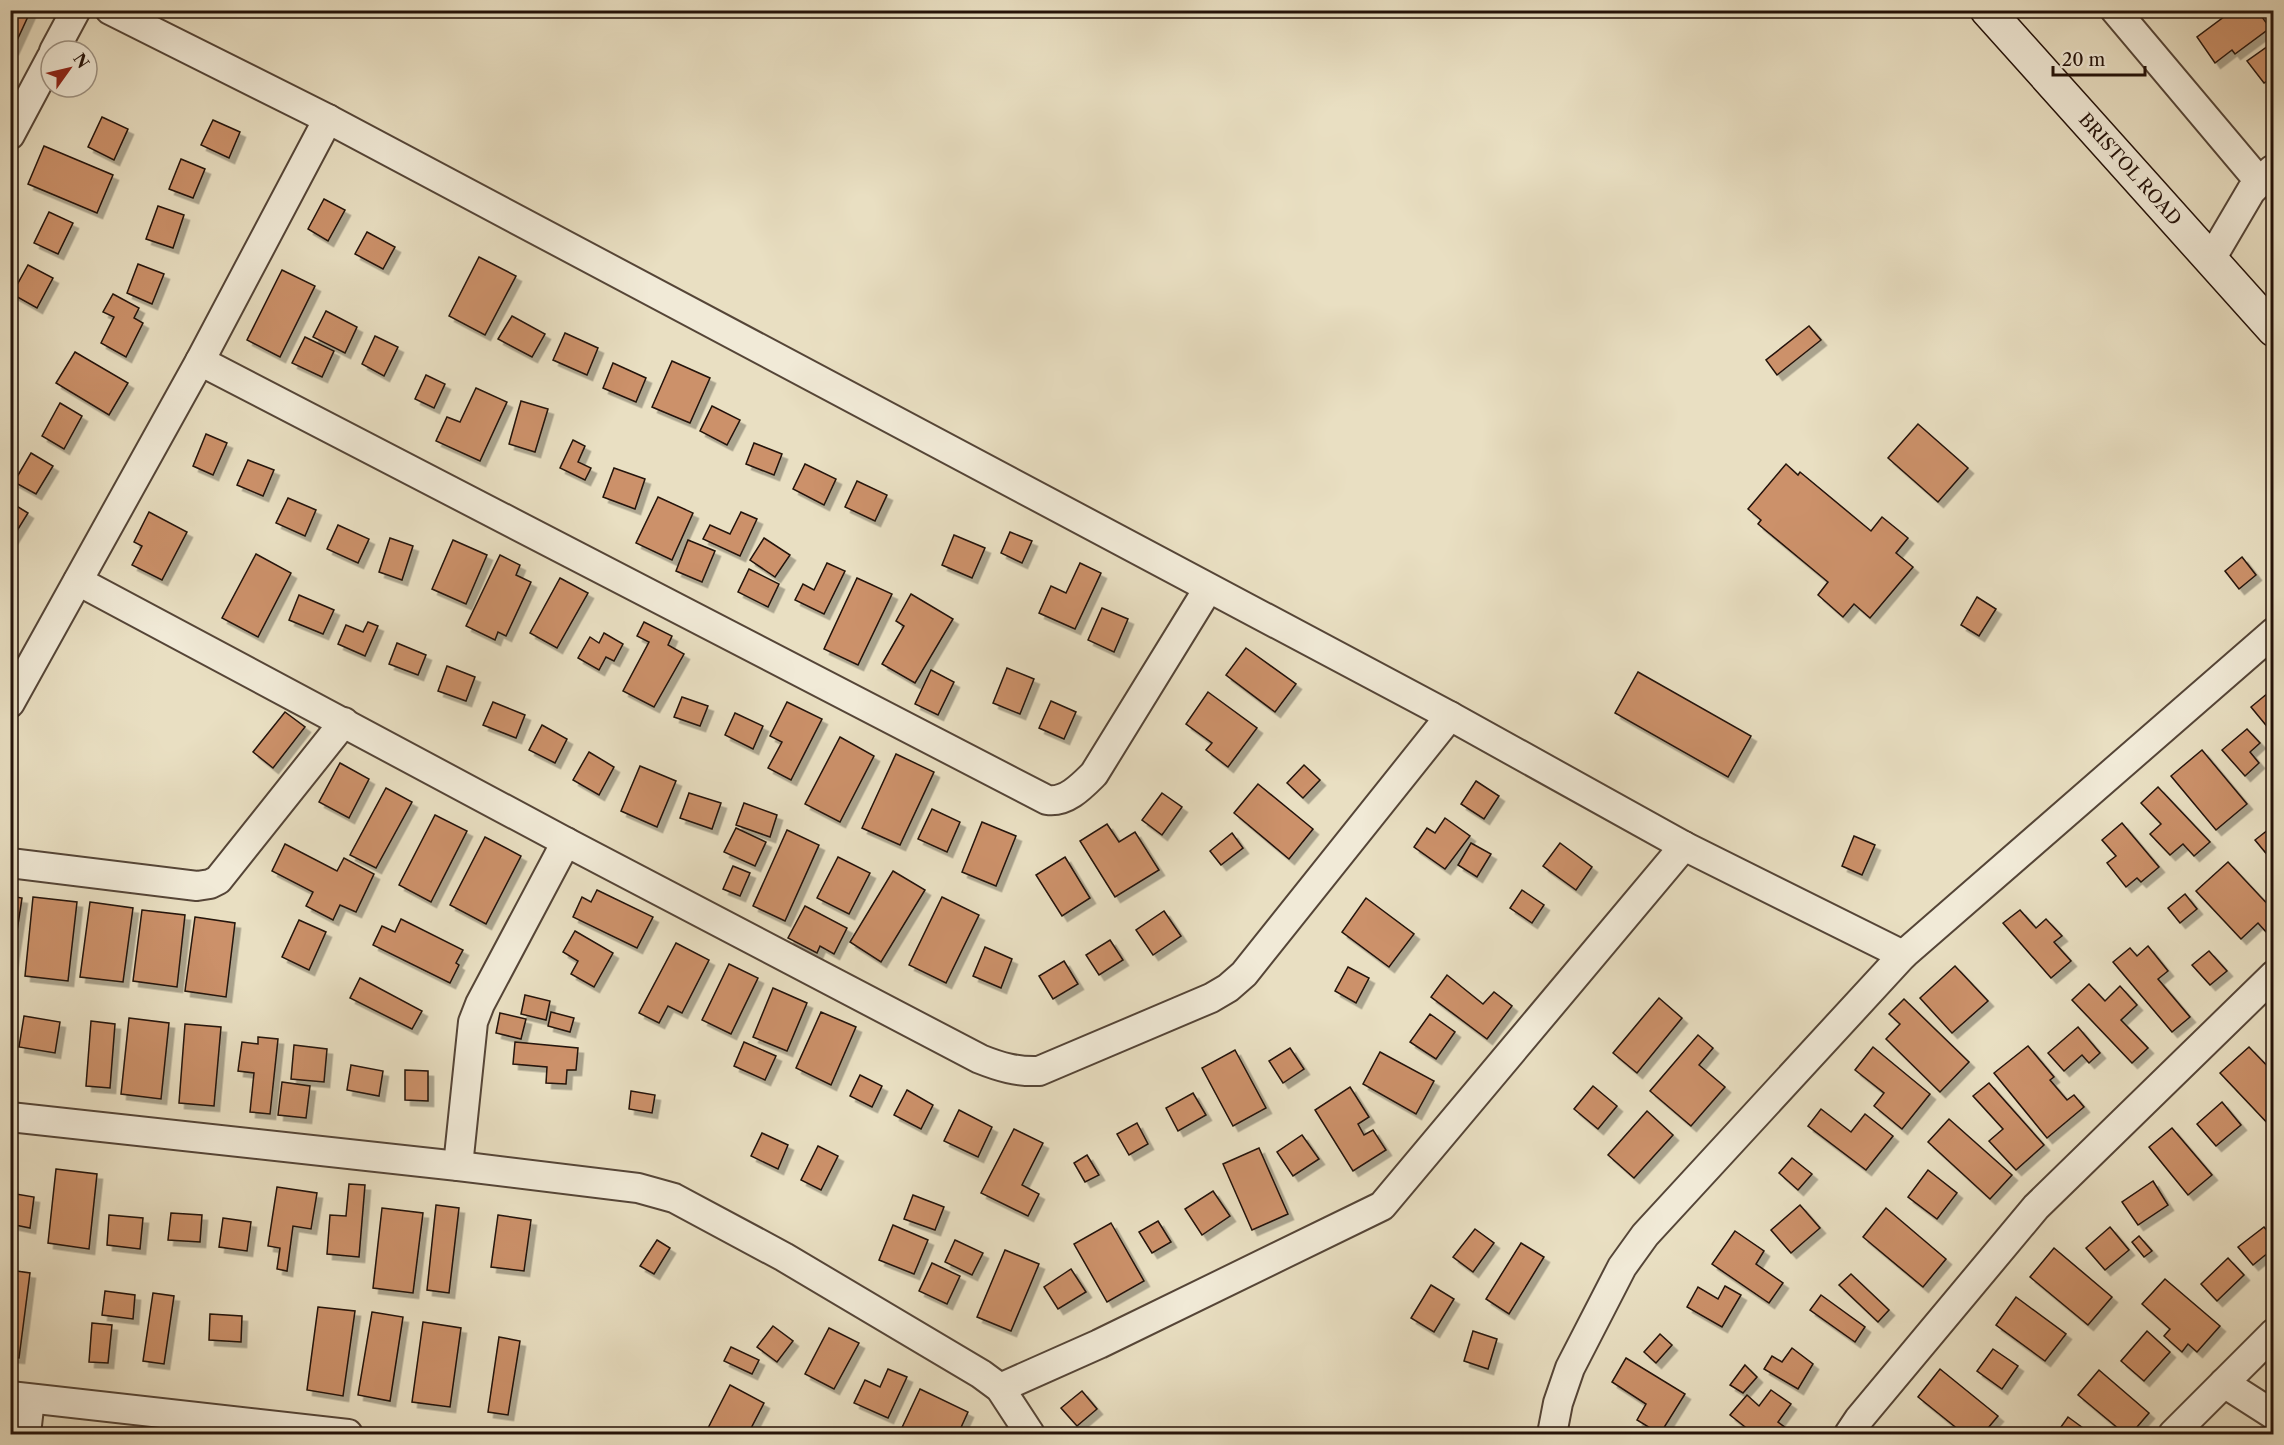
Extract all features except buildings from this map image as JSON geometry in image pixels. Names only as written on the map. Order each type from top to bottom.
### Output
[{"type":"street","points":[[60,39],[76,10]]},
{"type":"street","points":[[110,10],[328,119],[1450,717],[1684,846],[1904,955]]},
{"type":"street","name":"BRISTOL ROAD","points":[[1987,10],[2274,330]]},
{"type":"street","points":[[2115,10],[2266,175],[2251,191],[2211,259]]},
{"type":"street","points":[[10,135],[39,81]]},
{"type":"street","points":[[10,703],[200,361],[328,119]]},
{"type":"street","points":[[200,361],[1047,800],[1054,801],[1066,796],[1094,774],[1208,589]]},
{"type":"street","points":[[78,581],[566,842],[980,1059],[1008,1070],[1039,1071],[1211,998],[1228,988],[1244,974],[1450,717]]},
{"type":"street","points":[[1552,1434],[1558,1403],[1570,1368],[1622,1267],[1638,1243],[1904,955],[2274,632]]},
{"type":"street","points":[[10,863],[197,886],[215,882],[344,722]]},
{"type":"street","points":[[458,1166],[473,1022],[480,1004],[566,842]]},
{"type":"street","points":[[1000,1388],[1099,1344],[1382,1206],[1684,846]]},
{"type":"street","points":[[1849,1434],[1858,1419],[2042,1200],[2274,975]]},
{"type":"street","points":[[10,1117],[458,1166],[638,1188],[674,1198],[784,1257],[981,1374],[1000,1388],[1030,1434]]},
{"type":"street","points":[[2173,1434],[2274,1333]]},
{"type":"street","points":[[2224,1383],[2274,1415]]},
{"type":"street","points":[[26,1434],[20,1398],[348,1434]]}]
